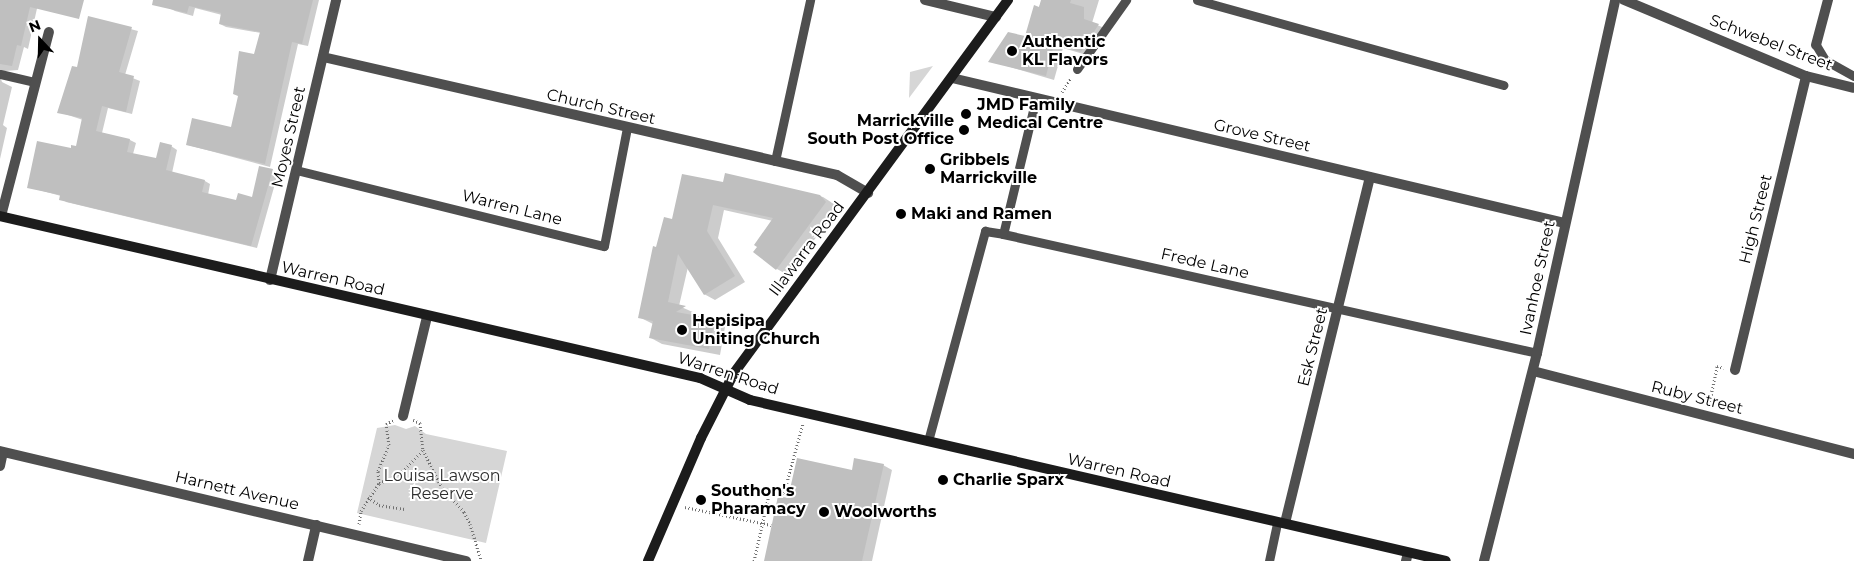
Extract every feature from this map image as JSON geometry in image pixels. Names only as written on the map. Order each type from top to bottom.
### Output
[{"type":"street","name":"Moyes Street","points":[[270,280],[336,0]]},
{"type":"street","points":[[925,0],[996,17]]},
{"type":"street","name":"Illawarra Road","points":[[648,561],[725,389],[805,275],[868,193],[1008,0]]},
{"type":"street","name":"Ivanhoe Street","points":[[1484,561],[1533,371],[1615,0]]},
{"type":"street","name":"Schwebel Street","points":[[1624,0],[1806,76],[1854,88]]},
{"type":"street","points":[[1816,45],[1828,0]]},
{"type":"street","points":[[0,216],[49,32]]},
{"type":"street","name":"Church Street","points":[[323,57],[837,175],[868,193]]},
{"type":"street","name":"High Street","points":[[1735,370],[1806,76]]},
{"type":"street","name":"Grove Street","points":[[952,78],[1565,223]]},
{"type":"street","name":"Esk Street","points":[[1281,522],[1370,177]]},
{"type":"street","name":"Warren Road","points":[[0,216],[427,317],[700,378],[750,400],[1281,522],[1407,557],[1446,561]]},
{"type":"street","points":[[403,416],[427,317]]},
{"type":"street","name":"Ruby Street","points":[[1533,371],[1854,454]]},
{"type":"street","points":[[0,466],[2,451]]},
{"type":"street","name":"Harnett Avenue","points":[[2,451],[466,561]]},
{"type":"street","points":[[308,561],[316,525]]},
{"type":"lane","points":[[775,161],[810,0]]},
{"type":"lane","points":[[1077,69],[1126,0]]},
{"type":"lane","points":[[1197,0],[1503,85]]},
{"type":"lane","name":"Schwebel Street","points":[[1816,45],[1825,60],[1854,76]]},
{"type":"lane","points":[[0,74],[36,82]]},
{"type":"lane","points":[[928,441],[985,231],[1003,234],[1036,98]]},
{"type":"lane","name":"Warren Lane","points":[[296,170],[604,246],[627,128]]},
{"type":"lane","name":"Frede Lane","points":[[1003,234],[1337,310],[1537,353]]},
{"type":"lane","points":[[1269,561],[1281,522]]},
{"type":"path","points":[[1054,103],[1077,69]]},
{"type":"path","points":[[1710,396],[1714,382]]},
{"type":"path","points":[[754,561],[770,490],[784,493],[806,413]]},
{"type":"path","points":[[379,483],[378,470],[389,445],[386,424],[403,416],[420,423],[423,450],[442,488],[464,512],[475,537],[481,561]]},
{"type":"path","points":[[357,535],[361,511],[368,497],[379,483],[405,470],[423,450]]},
{"type":"path","points":[[368,497],[379,505],[405,509]]},
{"type":"path","points":[[685,507],[772,526]]},
{"type":"green space","points":[[933,66],[909,98],[910,72]]},
{"type":"green space","name":"Louisa Lawson Reserve","points":[[395,425],[406,429],[415,426],[426,434],[507,451],[486,543],[357,513],[377,428]]},
{"type":"building","points":[[0,0],[84,0],[79,19],[30,7],[21,46],[17,45],[12,66],[0,64]]},
{"type":"building","points":[[153,0],[313,0],[302,44],[292,42],[265,164],[186,145],[192,118],[231,127],[238,96],[233,94],[239,51],[254,54],[260,32],[219,24],[221,13],[189,6],[187,13],[152,5]]},
{"type":"building","points":[[1041,0],[1071,0],[1070,3],[1084,7],[1084,19],[1099,24],[1081,52],[1054,44],[1046,76],[988,62],[1008,32],[1025,36],[1034,5],[1039,7]]},
{"type":"building","points":[[88,16],[132,27],[119,72],[134,76],[126,112],[102,106],[96,131],[130,139],[127,152],[156,158],[160,142],[172,145],[166,170],[205,180],[202,192],[236,200],[238,193],[252,197],[259,166],[273,169],[251,246],[59,200],[60,195],[27,188],[37,141],[71,148],[71,145],[76,146],[82,118],[57,113],[72,66],[77,67]]},
{"type":"building","points":[[725,173],[820,195],[826,202],[776,270],[753,252],[757,247],[754,245],[773,218],[713,205],[707,231],[735,276],[704,295],[678,254],[668,302],[686,306],[676,312],[715,319],[709,349],[649,338],[653,321],[638,318],[653,246],[656,247],[664,217],[672,219],[682,174],[723,182]]},
{"type":"building","name":"Woolworths","points":[[797,458],[852,470],[854,458],[884,464],[862,561],[764,561],[778,496],[788,498]]},
{"type":"place","name":"Authentic KL Flavors","points":[[1012,51]]},
{"type":"place","name":"JMD Family Medical Centre","points":[[966,114]]},
{"type":"place","name":"Marrickville South Post Office","points":[[964,130]]},
{"type":"place","name":"Gribbels Marrickville","points":[[930,169]]},
{"type":"place","name":"Maki and Ramen","points":[[901,214]]},
{"type":"place","name":"Hepisipa Uniting Church","points":[[682,330]]},
{"type":"place","name":"Charlie Sparx","points":[[943,480]]},
{"type":"place","name":"Southon's Pharamacy","points":[[701,500]]},
{"type":"place","name":"Woolworths","points":[[824,512]]}]
